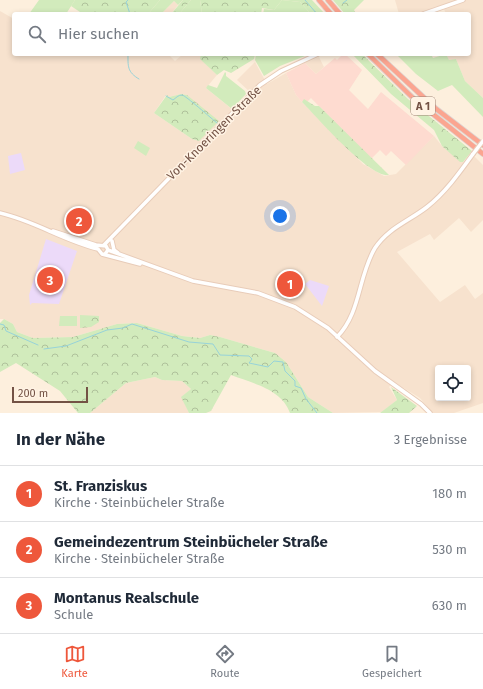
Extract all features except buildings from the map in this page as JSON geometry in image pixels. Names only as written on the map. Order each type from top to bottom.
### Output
[{"type":"highway","points":[[319,0],[329,12]]},
{"type":"highway","points":[[328,0],[338,12]]},
{"type":"highway","name":"A 1","points":[[370,56],[419,103],[483,154]]},
{"type":"highway","name":"A 1","points":[[379,56],[435,108],[483,145]]},
{"type":"street","points":[[429,12],[463,0]]},
{"type":"street","name":"Von-Knoeringen-Straße","points":[[104,248],[121,227],[260,85],[281,71],[314,56]]},
{"type":"street","points":[[337,337],[352,316],[369,260],[380,241],[392,229],[428,206],[452,181],[483,141]]},
{"type":"street","points":[[0,213],[19,218],[52,231],[104,248],[145,265],[193,281],[258,293],[278,299],[312,316],[375,371],[422,404],[430,413]]},
{"type":"street","name":"Von-Knoeringen-Straße","points":[[104,248],[112,241],[121,227]]},
{"type":"street","points":[[112,241],[114,250],[124,257]]},
{"type":"street","points":[[104,248],[130,262],[145,265]]},
{"type":"shaded area","points":[[395,0],[483,0],[483,98],[465,81],[456,59],[449,61],[447,56],[471,56],[471,12],[445,12],[444,9],[436,12],[398,12]]},
{"type":"shaded area","points":[[174,1],[178,5],[173,12],[163,12]]},
{"type":"shaded area","points":[[0,11],[12,18],[12,56],[170,56],[175,61],[181,56],[201,56],[201,59],[217,75],[206,88],[233,110],[251,93],[237,80],[255,62],[267,84],[286,73],[296,95],[302,102],[363,164],[384,176],[396,174],[434,136],[442,146],[463,162],[470,155],[474,156],[483,165],[483,220],[471,232],[459,218],[434,240],[430,234],[397,252],[440,302],[465,285],[475,299],[483,293],[483,403],[454,413],[433,413],[420,398],[394,382],[389,387],[397,400],[382,412],[333,413],[308,397],[286,362],[275,353],[220,337],[210,335],[200,338],[182,336],[137,323],[117,324],[73,337],[33,338],[17,332],[13,324],[4,319],[0,319]],"holes":[[[181,94],[187,95],[192,101],[199,141],[192,139],[154,113],[166,95],[169,97]]]},
{"type":"shaded area","points":[[341,56],[347,56],[362,70],[349,90],[368,109],[381,92],[434,136],[406,165],[391,151],[386,156],[380,150],[371,159],[311,98],[307,102],[304,100],[302,102],[296,95],[286,73],[305,63],[316,74],[335,58],[337,60]]},
{"type":"shaded area","points":[[319,57],[324,67],[316,74],[305,63]]},
{"type":"shaded area","points":[[21,153],[25,170],[10,174],[8,156]]},
{"type":"shaded area","points":[[46,239],[77,251],[59,304],[32,303],[30,305],[29,295]]},
{"type":"shaded area","points":[[310,280],[329,286],[322,306],[305,284]]},
{"type":"shaded area","points":[[155,377],[162,380],[182,381],[191,389],[182,397],[189,413],[90,413],[126,383]]},
{"type":"green space","points":[[39,0],[75,0],[67,12],[30,12]]},
{"type":"green space","points":[[75,0],[160,0],[150,12],[80,12],[71,6]]},
{"type":"green space","points":[[160,0],[183,0],[178,5],[174,1],[163,12],[150,12]]},
{"type":"green space","points":[[183,0],[191,0],[181,12],[173,12]]},
{"type":"green space","points":[[191,0],[200,0],[202,12],[181,12]]},
{"type":"green space","points":[[200,0],[282,0],[274,10],[262,8],[261,12],[202,12]]},
{"type":"green space","points":[[282,0],[300,2],[309,12],[263,12],[264,9],[274,10]]},
{"type":"green space","points":[[282,0],[312,0],[323,12],[309,12],[300,2]]},
{"type":"green space","points":[[333,0],[364,0],[354,10],[355,12],[343,12]]},
{"type":"green space","points":[[201,56],[255,56],[254,59],[231,73],[224,70],[217,75],[200,59]]},
{"type":"green space","points":[[256,56],[305,56],[280,66],[264,76],[255,60]]},
{"type":"green space","points":[[354,56],[364,56],[408,99],[472,151],[463,162],[460,162],[442,146],[434,130],[391,94]]},
{"type":"green space","points":[[398,56],[432,56],[433,58],[447,56],[449,60],[456,59],[465,81],[483,98],[483,117],[452,85],[438,91],[416,74]]},
{"type":"green space","points":[[225,72],[226,76],[245,91],[246,94],[232,109],[206,88],[208,85],[217,88]]},
{"type":"green space","points":[[181,94],[187,95],[219,121],[199,141],[192,139],[154,113],[167,95],[169,97]]},
{"type":"green space","points":[[304,99],[315,106],[319,106],[389,175],[380,173],[369,167],[357,157],[302,102]]},
{"type":"green space","points":[[138,141],[150,148],[146,156],[134,148]]},
{"type":"green space","points":[[80,315],[99,316],[99,322],[91,327],[80,328]]},
{"type":"green space","points":[[60,316],[77,316],[77,326],[59,326]]},
{"type":"green space","points":[[4,319],[13,324],[17,332],[33,338],[73,337],[117,324],[137,323],[182,336],[200,338],[210,335],[220,337],[275,353],[286,362],[308,397],[333,413],[290,413],[286,405],[273,393],[257,384],[231,375],[211,411],[206,413],[189,413],[181,397],[191,389],[182,381],[162,380],[155,377],[126,383],[90,413],[78,413],[60,391],[16,363],[0,372],[0,323]]},
{"type":"green space","points":[[391,387],[417,406],[409,413],[380,413],[397,400]]},
{"type":"waterway","points":[[128,0],[126,2],[129,12]]},
{"type":"waterway","points":[[305,0],[315,12]]},
{"type":"waterway","points":[[343,3],[347,0]]},
{"type":"waterway","points":[[128,56],[130,71],[139,79]]},
{"type":"waterway","points":[[166,96],[173,100],[179,96],[184,96],[217,123]]},
{"type":"waterway","points":[[0,324],[4,325],[6,331],[38,345]]},
{"type":"waterway","points":[[44,349],[66,346],[107,330],[123,328],[132,324],[189,342],[213,344],[220,355],[249,356],[252,359],[249,363],[268,367],[274,361],[283,362],[285,371],[295,381],[295,386],[301,388],[306,399],[317,413]]},
{"type":"place","name":"Gemeindezentrum Steinbücheler Straße","points":[[79,221]]},
{"type":"place","name":"Montanus Realschule","points":[[50,280]]},
{"type":"place","name":"St. Franziskus","points":[[290,284]]}]
